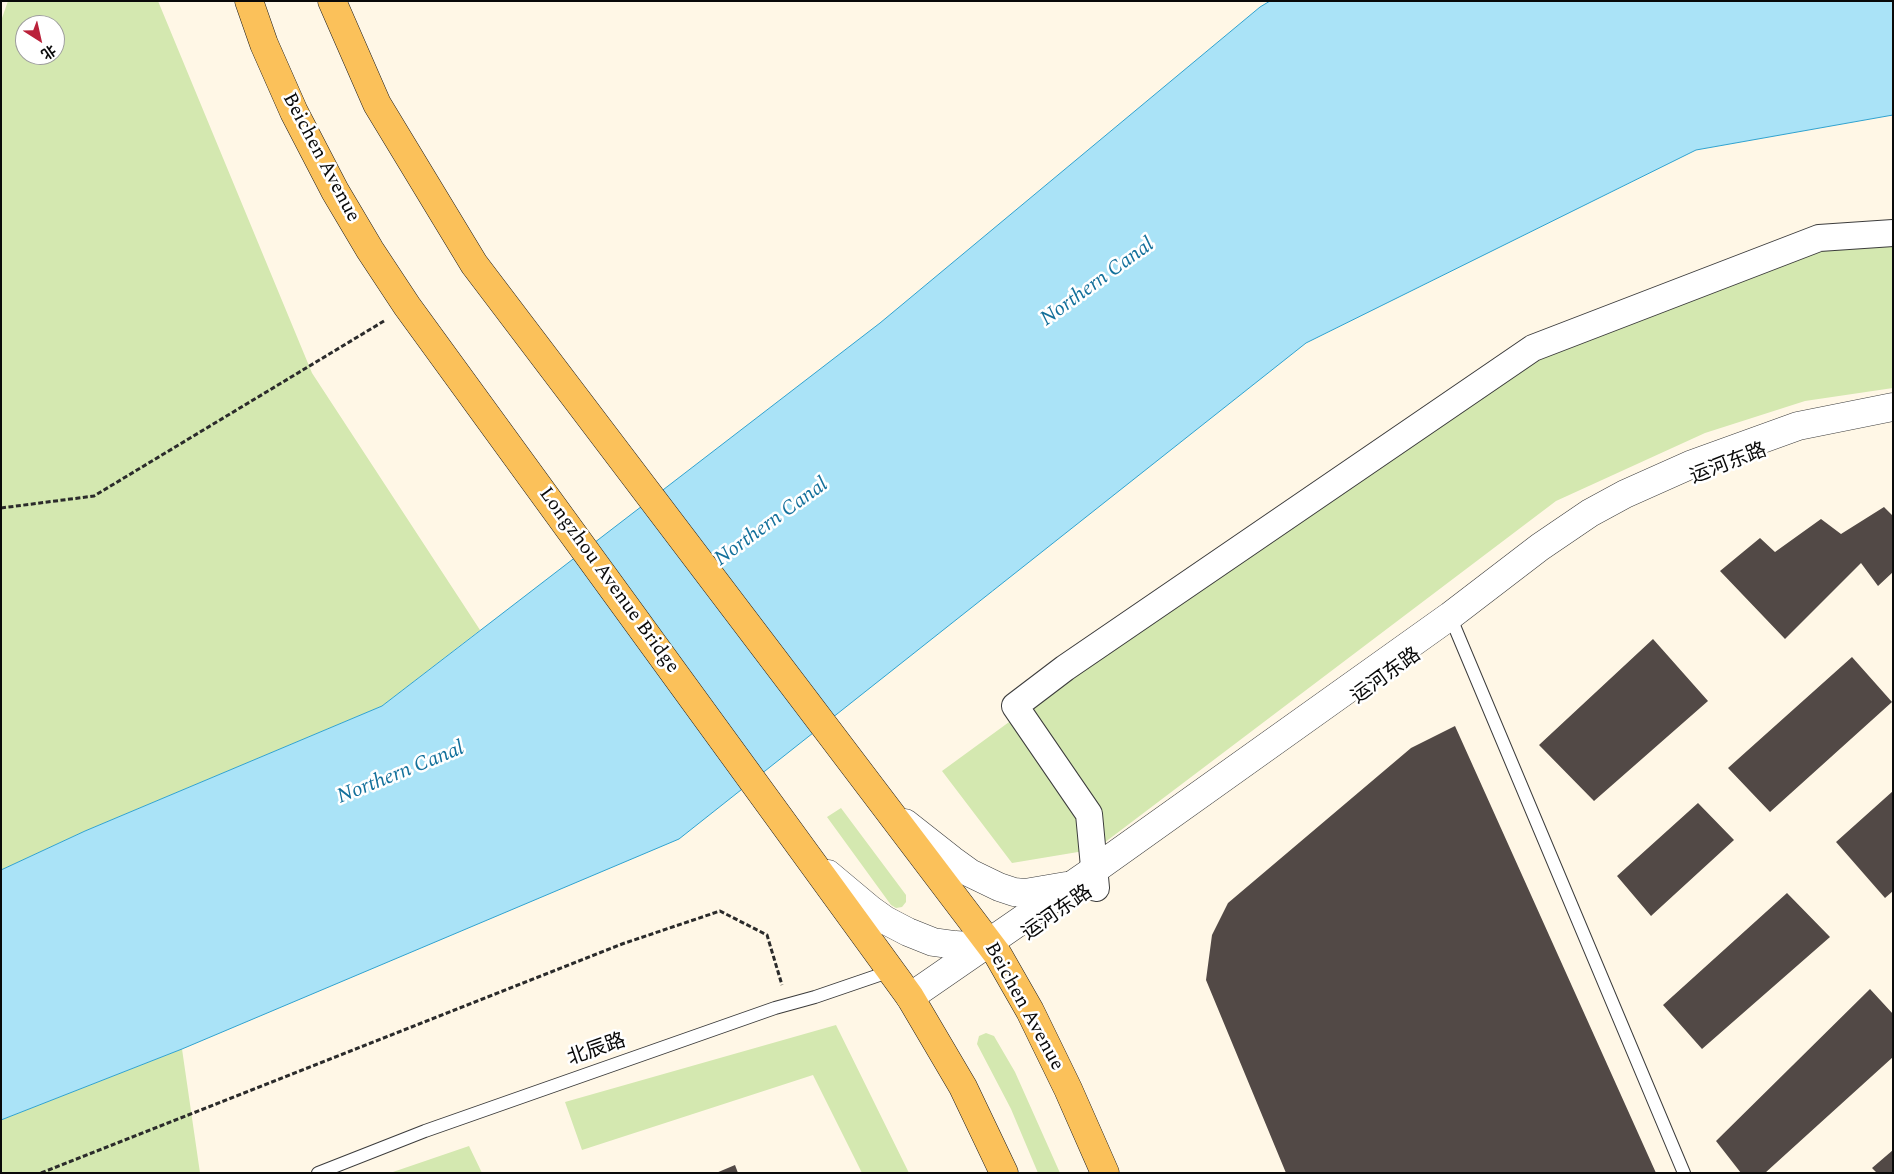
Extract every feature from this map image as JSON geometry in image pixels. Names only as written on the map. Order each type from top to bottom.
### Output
[{"type":"main road","name":"Beichen Avenue","points":[[249,1],[264,44],[294,112],[335,191],[370,250],[408,306]]},
{"type":"main road","points":[[332,1],[377,104],[474,264],[885,804]]},
{"type":"main road","name":"Longzhou Avenue Bridge","points":[[408,306],[808,855]]},
{"type":"main road","name":"Beichen Avenue","points":[[885,804],[994,949],[1030,1011],[1064,1080],[1104,1173]]},
{"type":"main road","points":[[808,855],[915,1004],[963,1087],[1004,1173]]},
{"type":"street","points":[[885,804],[937,850],[970,873],[999,887],[1014,892],[1026,892],[1083,887],[1089,814],[1015,706],[1065,668],[1533,348],[1819,238],[1893,233]]},
{"type":"street","points":[[1452,622],[1540,547],[1590,512],[1625,494],[1690,465],[1798,426],[1893,408]]},
{"type":"street","name":"运河东路","points":[[915,1004],[1083,887],[1452,622],[1590,528],[1695,477],[1769,450],[1851,427],[1893,422]]},
{"type":"street","points":[[808,855],[855,898],[885,920],[908,932],[933,942],[994,949]]},
{"type":"lane","points":[[1452,622],[1684,1173]]},
{"type":"lane","name":"北辰路","points":[[318,1173],[425,1131],[891,970]]},
{"type":"path","points":[[1,508],[94,496],[408,306]]},
{"type":"path","points":[[41,1173],[622,944],[720,911],[767,935],[788,1005]]},
{"type":"green space","points":[[8,1],[158,1],[312,373],[480,630],[382,706],[85,831],[1,870],[1,21]]},
{"type":"green space","points":[[1893,244],[1893,388],[1805,401],[1705,433],[1556,501],[1096,849],[1012,863],[942,771],[1335,484],[1584,330],[1817,250]]},
{"type":"green space","points":[[841,808],[906,895],[906,902],[902,907],[896,908],[891,905],[827,817]]},
{"type":"green space","points":[[836,1025],[909,1173],[862,1173],[813,1075],[582,1150],[565,1102]]},
{"type":"green space","points":[[986,1033],[994,1036],[1015,1072],[1060,1173],[1038,1173],[1011,1109],[977,1044],[979,1036]]},
{"type":"green space","points":[[182,1049],[200,1173],[1,1173],[1,1120]]},
{"type":"green space","points":[[469,1146],[482,1173],[390,1173]]},
{"type":"water","name":"Northern Canal","points":[[1270,1],[1893,1],[1893,115],[1696,150],[1306,343],[679,839],[182,1049],[1,1120],[1,870],[85,831],[382,706],[880,323],[1260,7]]},
{"type":"building","points":[[1884,507],[1893,516],[1893,572],[1878,586],[1861,563],[1785,639],[1720,571],[1760,538],[1775,552],[1821,519],[1841,534]]},
{"type":"building","points":[[1653,639],[1708,701],[1594,801],[1539,745]]},
{"type":"building","points":[[1852,657],[1892,702],[1770,812],[1728,768]]},
{"type":"building","points":[[1455,726],[1656,1173],[1286,1173],[1206,980],[1212,935],[1228,903],[1411,748]]},
{"type":"building","points":[[1893,791],[1893,891],[1885,898],[1836,842]]},
{"type":"building","points":[[1698,803],[1734,840],[1651,916],[1617,876]]},
{"type":"building","points":[[1787,893],[1830,937],[1702,1049],[1663,1005]]},
{"type":"building","points":[[1870,989],[1893,1014],[1893,1057],[1765,1173],[1741,1173],[1716,1141]]},
{"type":"building","points":[[1893,1150],[1893,1173],[1877,1173],[1872,1168]]},
{"type":"building","points":[[735,1165],[738,1173],[716,1173]]}]
